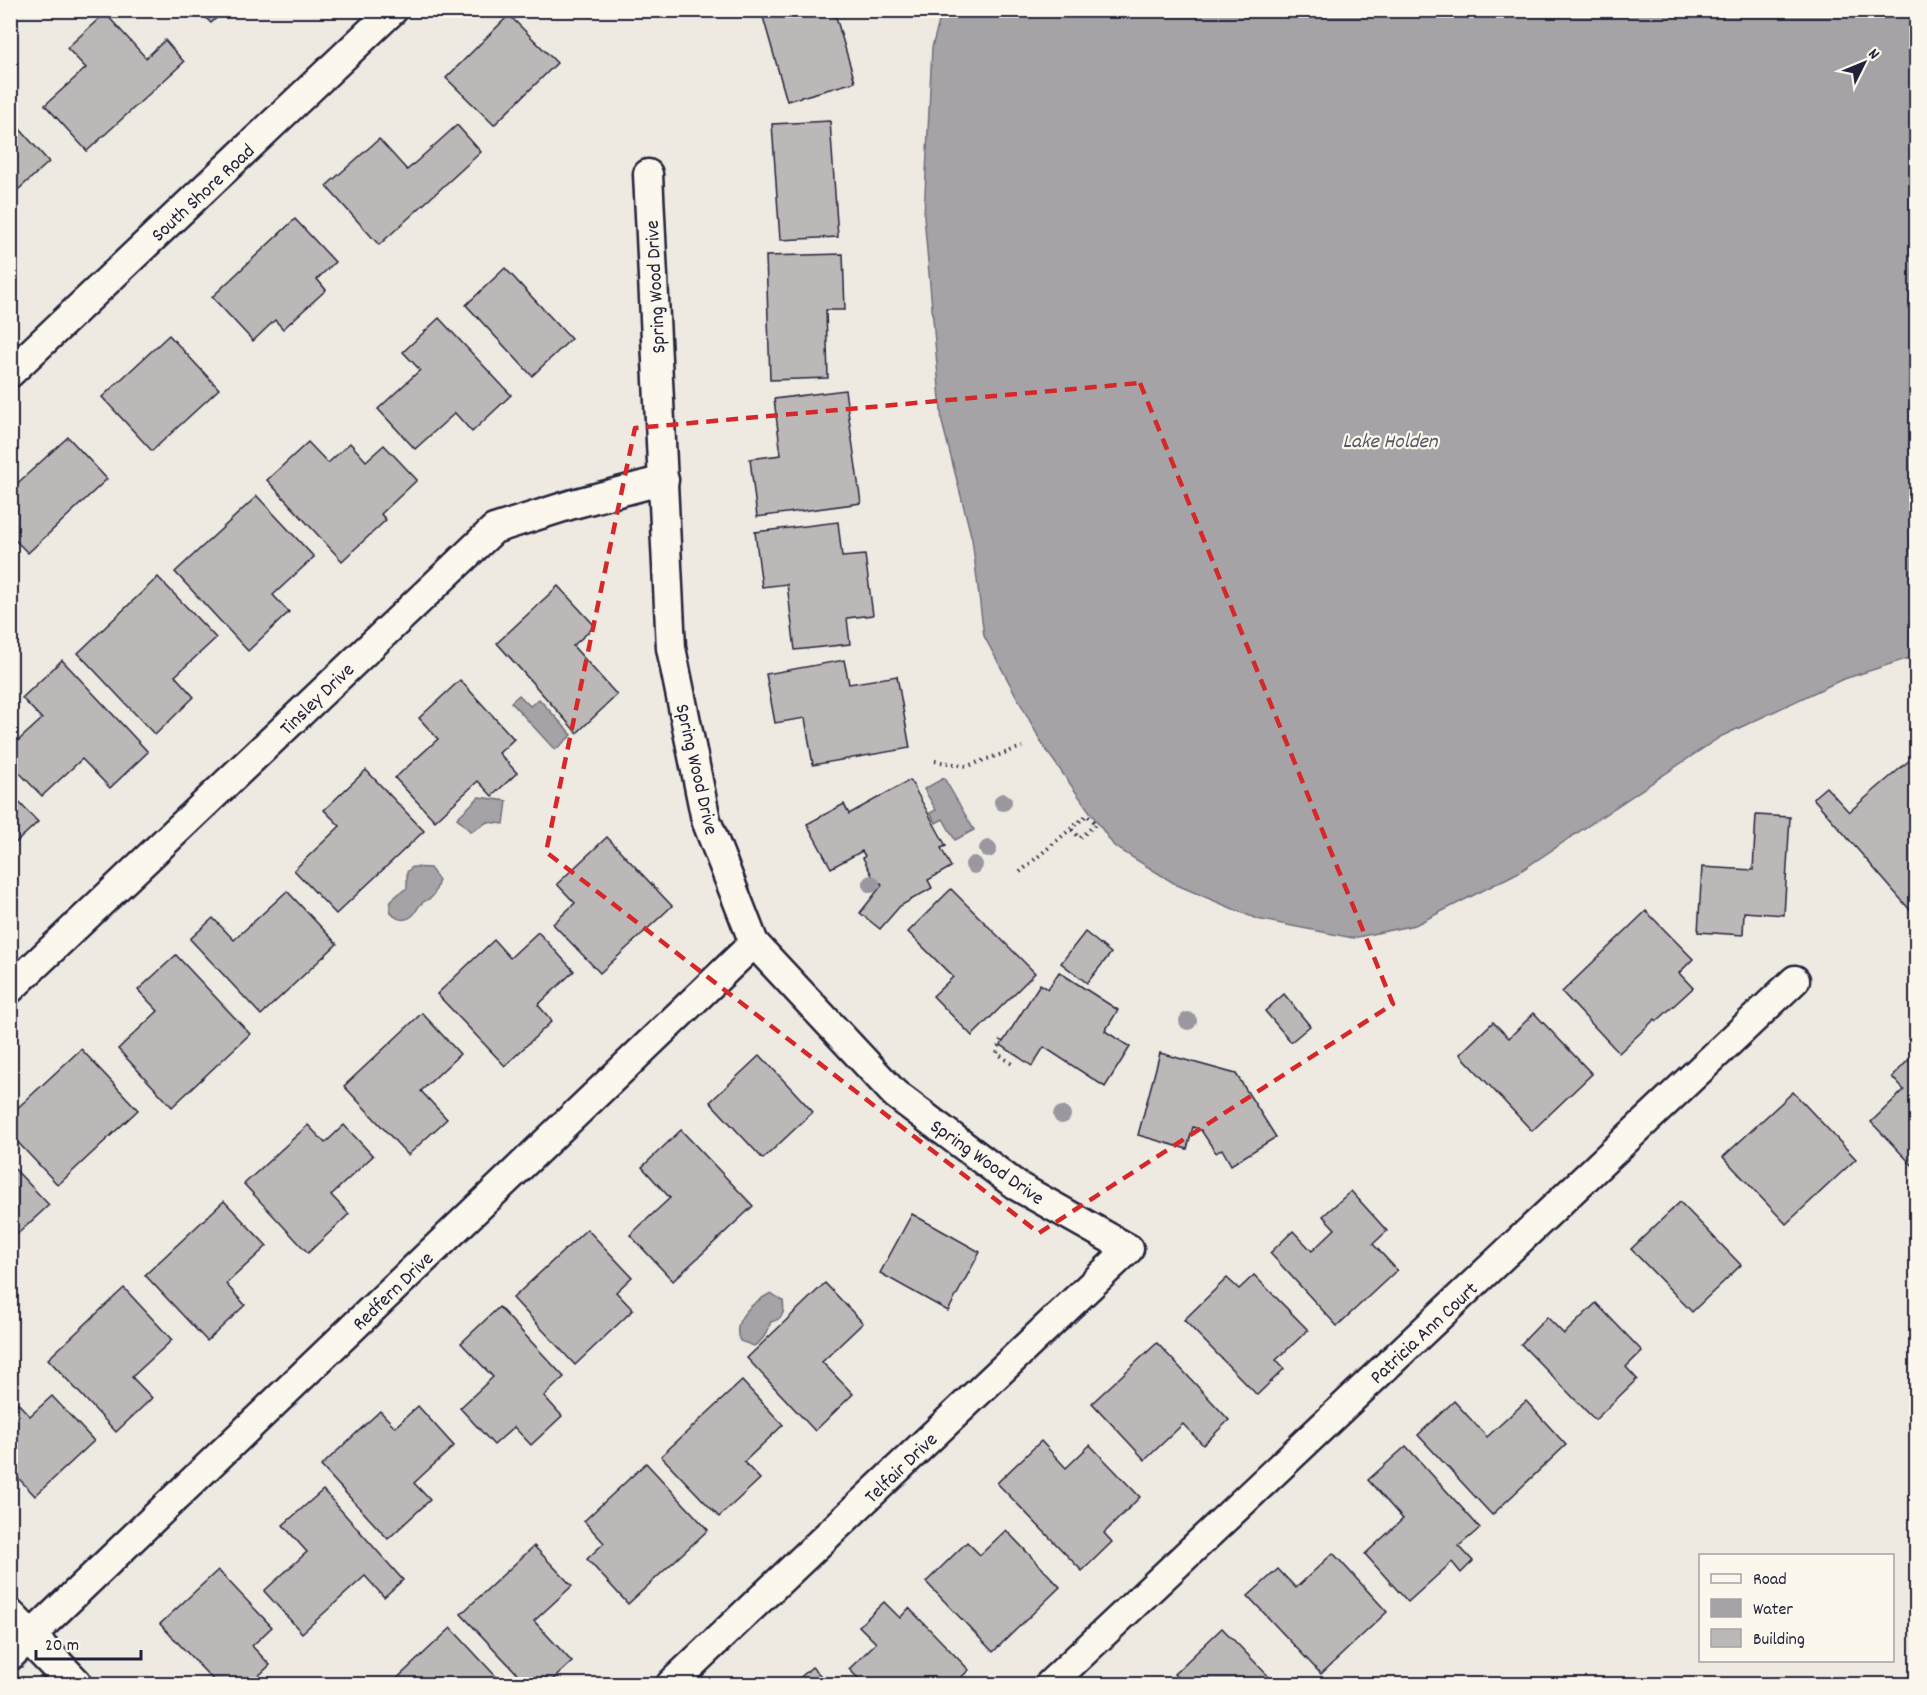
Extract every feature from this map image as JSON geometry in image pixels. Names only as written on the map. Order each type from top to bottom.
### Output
[{"type":"street","name":"South Shore Road","points":[[10,373],[393,10]]},
{"type":"street","name":"Spring Wood Drive","points":[[648,174],[671,648],[706,820],[754,943],[895,1094],[1017,1186],[1129,1249]]},
{"type":"street","name":"Tinsley Drive","points":[[10,989],[494,529],[573,504],[664,480]]},
{"type":"street","name":"Redfern Drive","points":[[17,1637],[754,943]]},
{"type":"street","name":"Patricia Ann Court","points":[[1050,1684],[1795,980]]},
{"type":"street","name":"Telfair Drive","points":[[670,1684],[1129,1249]]},
{"type":"street","points":[[17,1637],[75,1684]]},
{"type":"path","points":[[935,761],[967,766],[1022,747]]},
{"type":"path","points":[[1020,873],[1087,815],[1096,824],[1080,838],[1071,829]]},
{"type":"path","points":[[1001,1040],[998,1053],[1012,1064]]},
{"type":"highlighted area","points":[[1140,383],[1393,1004],[1039,1233],[546,852],[635,428]]},
{"type":"water","name":"Lake Holden","points":[[942,11],[1916,11],[1916,658],[1912,657],[1841,680],[1720,737],[1519,872],[1415,925],[1353,938],[1257,919],[1177,885],[1114,846],[1044,747],[984,636],[972,539],[942,422],[924,216],[932,47]]},
{"type":"water","points":[[519,695],[530,706],[539,699],[572,735],[555,750],[511,702]]},
{"type":"water","points":[[944,778],[974,830],[955,840],[943,819],[936,823],[930,813],[936,810],[924,789]]},
{"type":"water","points":[[479,797],[507,801],[504,824],[487,822],[471,832],[457,818]]},
{"type":"water","points":[[412,867],[430,868],[439,880],[432,897],[421,904],[412,916],[404,919],[397,918],[391,912],[390,904],[407,888],[407,872]]},
{"type":"water","points":[[771,1293],[783,1301],[782,1314],[771,1322],[763,1338],[754,1346],[740,1341],[738,1325],[745,1312]]},
{"type":"building","points":[[198,10],[225,10],[211,23]]},
{"type":"building","points":[[787,10],[834,10],[855,82],[787,101],[763,17]]},
{"type":"building","points":[[105,13],[146,58],[165,40],[184,62],[87,151],[45,105],[86,68],[67,48]]},
{"type":"building","points":[[509,15],[557,63],[494,125],[446,78]]},
{"type":"building","points":[[830,121],[838,237],[780,240],[772,124]]},
{"type":"building","points":[[457,125],[481,152],[379,245],[326,186],[379,139],[407,170]]},
{"type":"building","points":[[19,128],[49,162],[10,197],[10,136]]},
{"type":"building","points":[[295,219],[335,262],[317,279],[326,290],[283,329],[275,320],[253,341],[212,297]]},
{"type":"building","points":[[843,254],[845,310],[826,310],[828,378],[770,380],[766,256]]},
{"type":"building","points":[[505,268],[571,339],[532,376],[466,305]]},
{"type":"building","points":[[439,318],[511,395],[472,432],[455,413],[415,449],[378,409],[420,370],[403,352]]},
{"type":"building","points":[[169,335],[219,389],[152,451],[102,397]]},
{"type":"building","points":[[845,390],[861,503],[757,517],[750,459],[781,455],[774,399]]},
{"type":"building","points":[[68,437],[107,479],[28,553],[10,535],[10,490]]},
{"type":"building","points":[[308,442],[328,463],[350,443],[366,461],[384,445],[417,480],[381,514],[386,520],[342,561],[267,480]]},
{"type":"building","points":[[257,496],[314,557],[273,595],[289,612],[248,651],[175,572]]},
{"type":"building","points":[[838,522],[842,557],[865,555],[873,615],[847,618],[850,644],[795,650],[787,584],[762,587],[755,532]]},
{"type":"building","points":[[158,577],[216,638],[175,676],[194,697],[155,735],[78,653]]},
{"type":"building","points":[[558,586],[595,626],[573,646],[617,695],[577,733],[497,643]]},
{"type":"building","points":[[62,660],[148,752],[110,788],[82,759],[42,796],[10,763],[10,748],[42,719],[22,698]]},
{"type":"building","points":[[844,660],[849,684],[897,676],[910,748],[813,765],[805,718],[775,723],[766,674]]},
{"type":"building","points":[[460,680],[514,739],[499,753],[517,773],[492,796],[478,781],[435,821],[395,778],[438,739],[419,718]]},
{"type":"building","points":[[1911,759],[1916,765],[1916,904],[1910,910],[1813,798],[1826,787],[1849,812]]},
{"type":"building","points":[[366,770],[424,831],[336,914],[294,870],[340,826],[324,810]]},
{"type":"building","points":[[910,780],[946,846],[941,848],[951,867],[928,880],[932,888],[900,906],[880,929],[860,913],[882,885],[881,883],[877,885],[863,858],[865,856],[862,851],[831,868],[807,824],[844,804],[849,814]]},
{"type":"building","points":[[10,793],[38,822],[10,848]]},
{"type":"building","points":[[1756,815],[1790,817],[1784,915],[1744,912],[1743,935],[1698,932],[1702,867],[1753,870]]},
{"type":"building","points":[[607,837],[672,906],[600,973],[553,924],[575,903],[557,884]]},
{"type":"building","points":[[951,889],[1035,973],[972,1036],[933,996],[953,977],[908,932]]},
{"type":"building","points":[[287,891],[337,944],[261,1015],[190,939],[213,918],[234,940]]},
{"type":"building","points":[[1646,911],[1693,959],[1679,973],[1693,988],[1619,1053],[1562,992]]},
{"type":"building","points":[[538,932],[574,971],[538,1005],[552,1021],[505,1066],[437,994],[494,940],[510,958]]},
{"type":"building","points":[[1085,932],[1111,953],[1087,983],[1061,963]]},
{"type":"building","points":[[176,955],[250,1034],[172,1107],[118,1049],[158,1011],[138,990]]},
{"type":"building","points":[[1059,972],[1118,1010],[1105,1031],[1130,1047],[1105,1087],[1044,1047],[1032,1066],[1001,1045],[1040,984],[1048,989]]},
{"type":"building","points":[[1284,994],[1310,1026],[1291,1042],[1265,1011]]},
{"type":"building","points":[[422,1013],[460,1054],[421,1091],[447,1119],[408,1155],[344,1086]]},
{"type":"building","points":[[1534,1013],[1592,1074],[1532,1131],[1460,1054],[1493,1022],[1509,1038]]},
{"type":"building","points":[[81,1049],[138,1110],[58,1185],[10,1134],[10,1115]]},
{"type":"building","points":[[1916,1052],[1916,1169],[1871,1122],[1904,1090],[1892,1077]]},
{"type":"building","points":[[1160,1053],[1236,1074],[1276,1137],[1231,1165],[1222,1149],[1216,1153],[1201,1130],[1193,1127],[1187,1149],[1138,1135]]},
{"type":"building","points":[[760,1055],[813,1112],[763,1159],[710,1102]]},
{"type":"building","points":[[1793,1092],[1856,1159],[1786,1224],[1723,1157]]},
{"type":"building","points":[[308,1125],[325,1143],[344,1125],[373,1156],[331,1195],[349,1214],[308,1253],[244,1184]]},
{"type":"building","points":[[681,1130],[753,1206],[673,1281],[630,1235],[670,1198],[642,1167]]},
{"type":"building","points":[[10,1164],[49,1205],[11,1240],[10,1239]]},
{"type":"building","points":[[1351,1191],[1387,1231],[1373,1244],[1397,1270],[1337,1326],[1270,1253],[1293,1231],[1312,1251],[1335,1229],[1323,1216]]},
{"type":"building","points":[[224,1201],[267,1246],[226,1284],[245,1305],[207,1341],[145,1275]]},
{"type":"building","points":[[1680,1202],[1741,1265],[1692,1312],[1631,1249]]},
{"type":"building","points":[[912,1214],[980,1252],[948,1311],[880,1273]]},
{"type":"building","points":[[587,1229],[632,1277],[616,1292],[633,1310],[575,1365],[513,1298]]},
{"type":"building","points":[[1254,1275],[1308,1330],[1276,1360],[1284,1369],[1257,1395],[1184,1320],[1227,1278],[1239,1289]]},
{"type":"building","points":[[825,1283],[863,1323],[822,1362],[853,1394],[815,1431],[747,1358]]},
{"type":"building","points":[[124,1288],[172,1340],[132,1377],[152,1398],[116,1432],[48,1359]]},
{"type":"building","points":[[1596,1303],[1642,1351],[1626,1367],[1637,1379],[1595,1420],[1521,1344],[1547,1317],[1564,1334]]},
{"type":"building","points":[[499,1307],[564,1377],[544,1396],[562,1416],[531,1445],[514,1427],[494,1445],[460,1408],[493,1377],[461,1343]]},
{"type":"building","points":[[1157,1343],[1229,1420],[1203,1445],[1183,1424],[1145,1460],[1092,1403]]},
{"type":"building","points":[[742,1381],[783,1425],[744,1462],[760,1479],[719,1517],[661,1456]]},
{"type":"building","points":[[10,1395],[30,1416],[52,1396],[94,1441],[35,1496],[10,1469]]},
{"type":"building","points":[[1454,1401],[1487,1437],[1526,1401],[1566,1445],[1492,1515],[1418,1435]]},
{"type":"building","points":[[418,1406],[454,1446],[414,1483],[430,1500],[388,1539],[321,1466],[380,1411],[395,1427]]},
{"type":"building","points":[[1041,1441],[1066,1468],[1090,1445],[1140,1497],[1104,1533],[1112,1542],[1082,1571],[997,1483]]},
{"type":"building","points":[[1406,1446],[1480,1528],[1459,1546],[1473,1561],[1461,1573],[1452,1562],[1408,1602],[1365,1554],[1403,1519],[1368,1480]]},
{"type":"building","points":[[646,1463],[708,1530],[628,1604],[587,1559],[604,1543],[584,1521]]},
{"type":"building","points":[[323,1490],[403,1580],[384,1597],[365,1576],[302,1633],[264,1591],[307,1552],[283,1525]]},
{"type":"building","points":[[1006,1530],[1060,1587],[993,1652],[926,1582],[967,1542],[980,1555]]},
{"type":"building","points":[[534,1546],[572,1586],[534,1621],[572,1662],[548,1684],[527,1684],[461,1614]]},
{"type":"building","points":[[1333,1553],[1387,1612],[1321,1674],[1248,1596],[1278,1569],[1296,1588]]},
{"type":"building","points":[[218,1570],[272,1627],[252,1646],[270,1665],[250,1684],[217,1684],[160,1624]]},
{"type":"building","points":[[884,1602],[900,1618],[909,1608],[969,1670],[954,1684],[864,1684],[849,1669],[876,1643],[859,1626]]},
{"type":"building","points":[[451,1628],[503,1684],[391,1684]]},
{"type":"building","points":[[1222,1628],[1276,1684],[1183,1684],[1174,1674]]},
{"type":"building","points":[[812,1667],[829,1684],[793,1684]]}]
